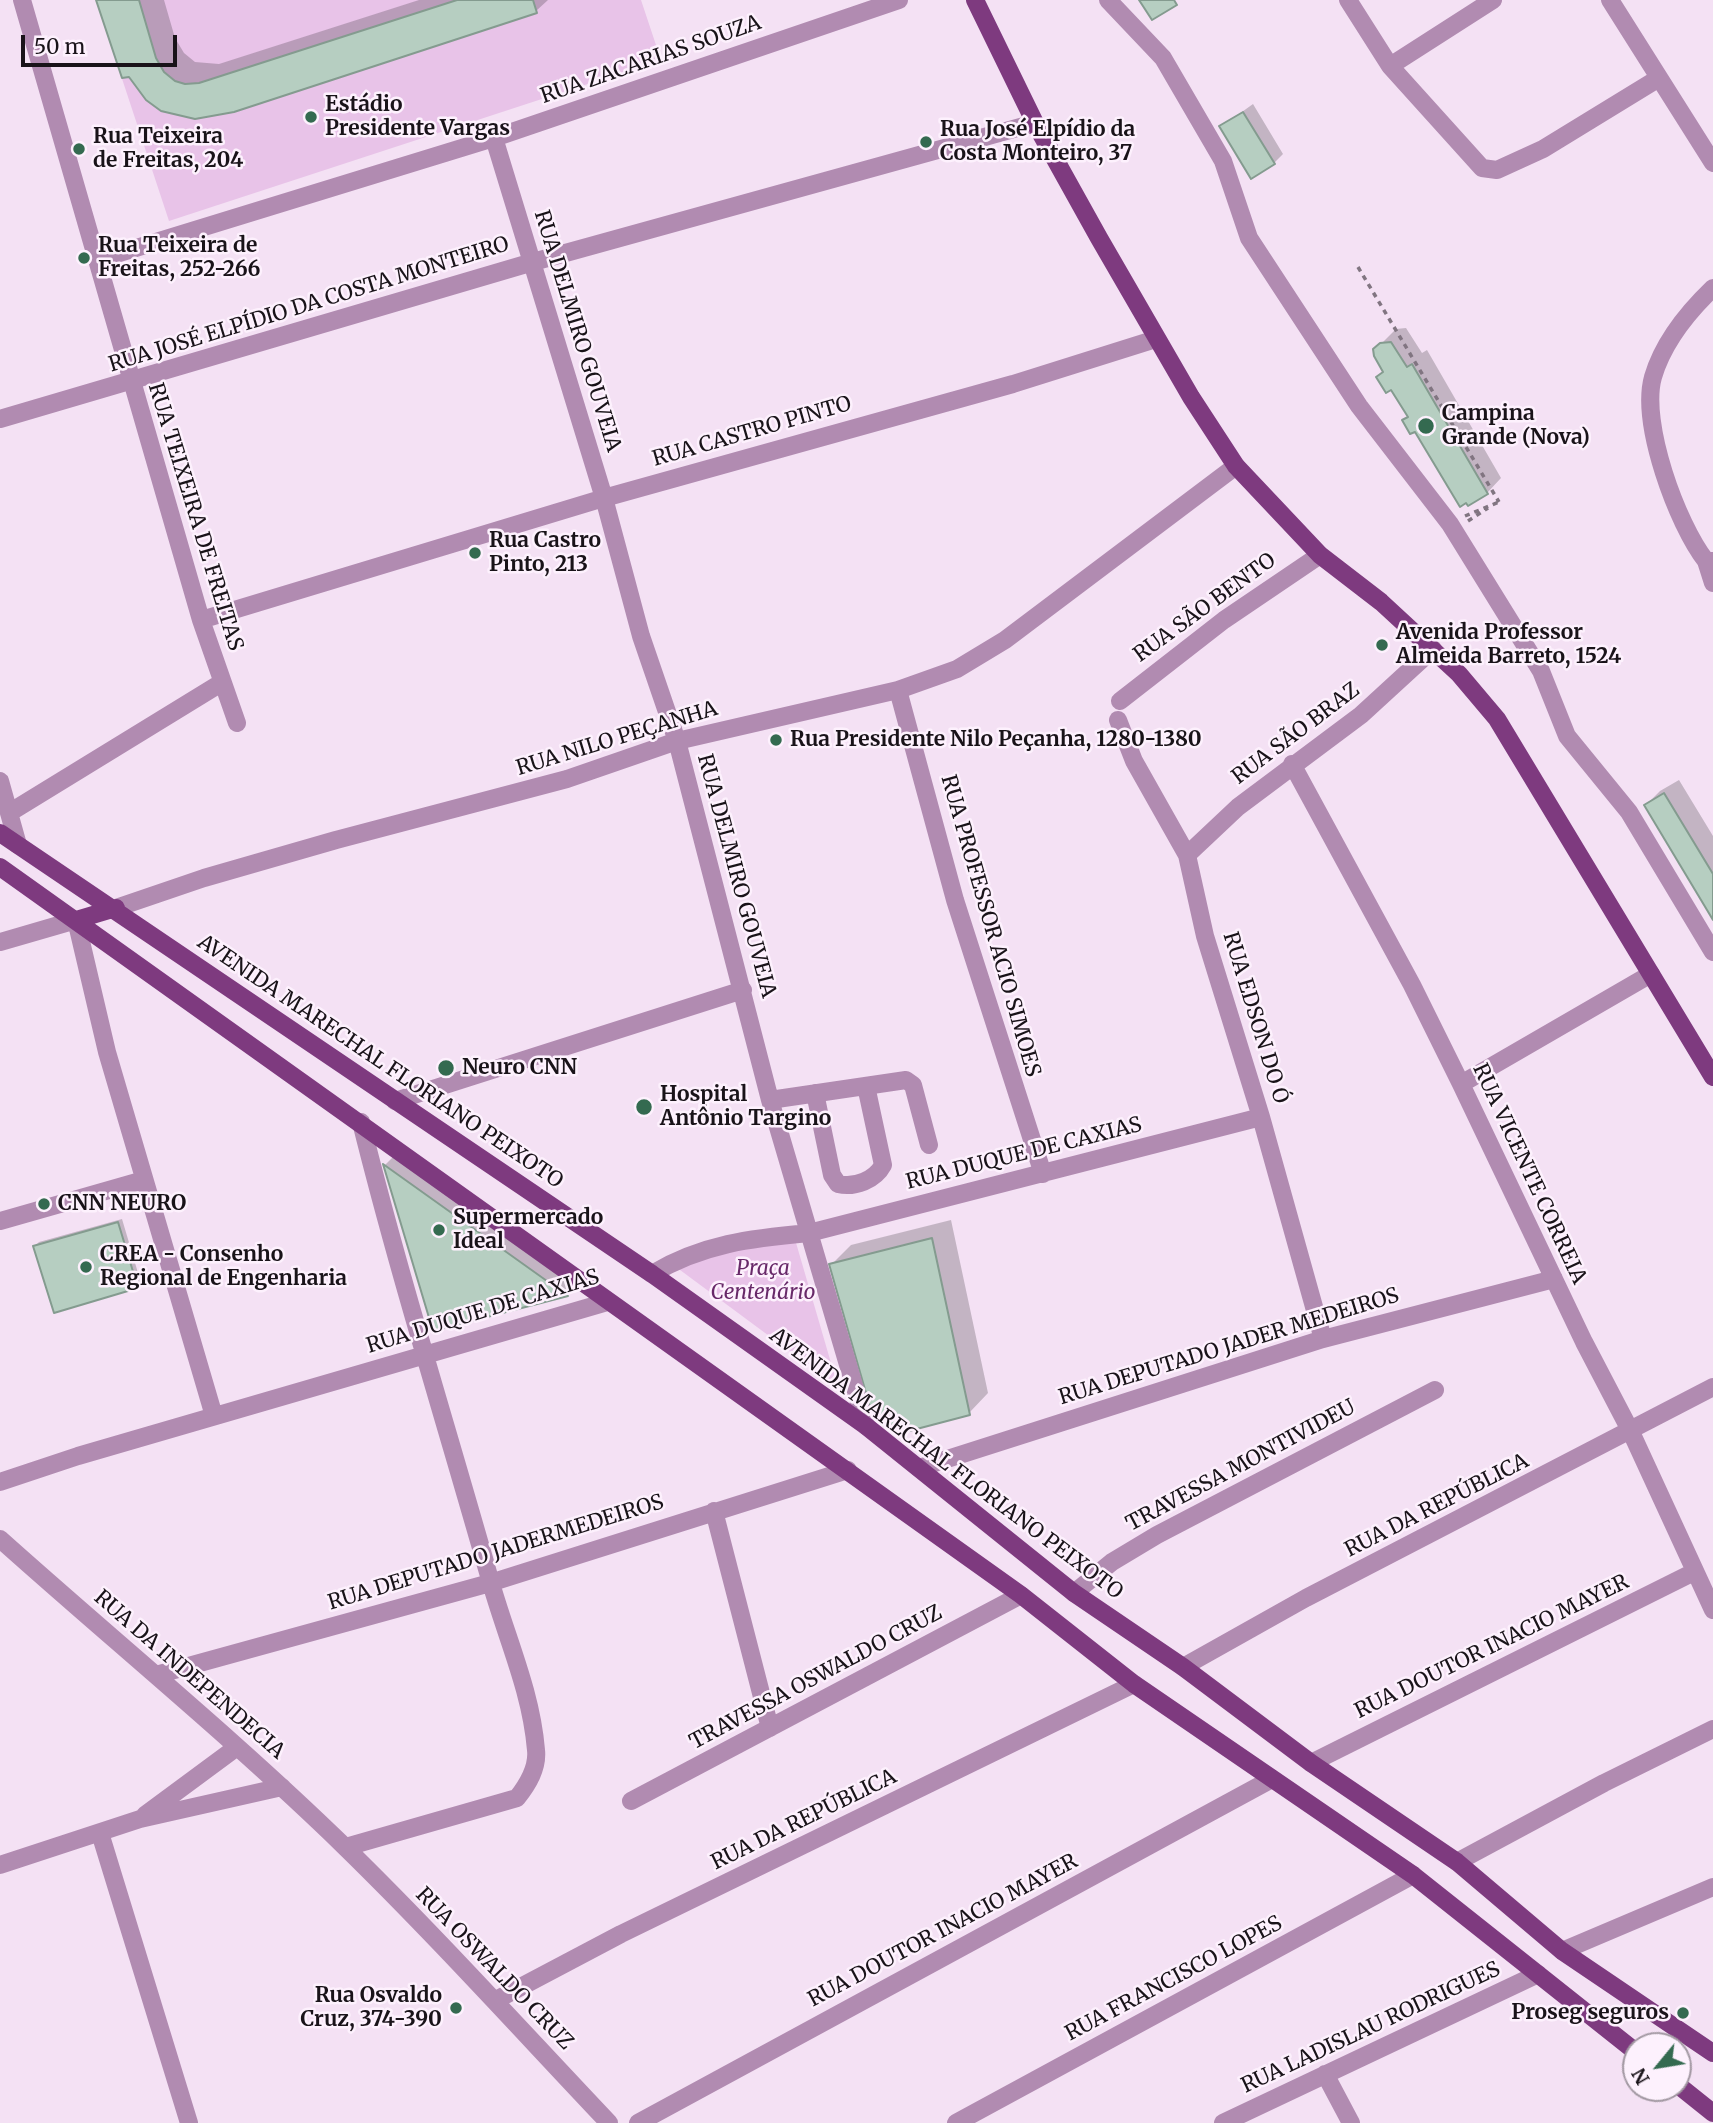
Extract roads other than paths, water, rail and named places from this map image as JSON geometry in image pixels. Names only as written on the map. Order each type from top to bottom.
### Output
[{"type":"main road","points":[[975,0],[1035,123],[1156,339],[1236,466],[1320,555],[1381,602],[1459,674],[1497,719],[1713,1077]]},
{"type":"main road","name":"AVENIDA MARECHAL FLORIANO PEIXOTO","points":[[0,832],[116,908],[652,1274],[866,1426],[1074,1593],[1183,1667],[1311,1763],[1457,1862],[1562,1951],[1713,2053]]},
{"type":"main road","points":[[0,867],[360,1122],[607,1302],[848,1470],[1021,1595],[1134,1684],[1270,1780],[1413,1875],[1622,2041]]},
{"type":"main road","name":"RUA NILO PEÇANHA","points":[[76,920],[116,908]]},
{"type":"main road","points":[[1692,2096],[1713,2113]]},
{"type":"street","name":"RUA TEIXEIRA DE FREITAS","points":[[22,0],[201,621],[237,723]]},
{"type":"street","name":"RUA ZACARIAS SOUZA","points":[[97,260],[494,138],[899,0]]},
{"type":"street","points":[[1108,0],[1163,58],[1223,161],[1250,238],[1359,406],[1450,524],[1541,671],[1567,736],[1629,813],[1713,951]]},
{"type":"street","points":[[1348,0],[1390,66],[1482,168],[1497,170],[1522,160],[1659,78]]},
{"type":"street","points":[[1390,66],[1493,0]]},
{"type":"street","points":[[1611,0],[1713,163]]},
{"type":"street","name":"RUA JOSÉ ELPÍDIO DA COSTA MONTEIRO","points":[[0,419],[533,262],[1035,123]]},
{"type":"street","name":"RUA DELMIRO GOUVEIA","points":[[494,138],[604,498],[641,636],[677,741],[770,1100],[866,1426]]},
{"type":"street","points":[[1710,297],[1667,343],[1653,378],[1650,407],[1669,484],[1706,557],[1713,583]]},
{"type":"street","name":"RUA CASTRO PINTO","points":[[201,621],[604,498],[1013,384],[1156,339]]},
{"type":"street","name":"RUA NILO PEÇANHA","points":[[116,908],[204,878],[336,840],[568,779],[677,741],[898,690],[957,669],[1005,640],[1236,466]]},
{"type":"street","name":"RUA SÃO BENTO","points":[[1119,701],[1224,620],[1320,555]]},
{"type":"street","name":"RUA SÃO BRAZ","points":[[1187,855],[1238,807],[1361,715],[1433,649]]},
{"type":"street","points":[[9,813],[221,683]]},
{"type":"street","name":"RUA PROFESSOR ACIO SIMOES","points":[[898,690],[955,900],[1043,1174]]},
{"type":"street","name":"RUA EDSON DO Ó","points":[[1118,720],[1134,761],[1187,855],[1205,936],[1261,1117],[1322,1339]]},
{"type":"street","name":"RUA VICENTE CORREIA","points":[[1292,764],[1412,985],[1631,1432],[1713,1610]]},
{"type":"street","points":[[0,781],[18,845]]},
{"type":"street","points":[[76,920],[107,1052],[214,1416]]},
{"type":"street","name":"RUA NILO PEÇANHA","points":[[0,942],[76,920]]},
{"type":"street","points":[[1461,1084],[1651,974]]},
{"type":"street","points":[[395,1101],[743,990]]},
{"type":"street","points":[[770,1100],[906,1080],[913,1085],[929,1145]]},
{"type":"street","points":[[815,1093],[832,1175],[838,1184],[845,1186],[874,1178],[883,1165],[866,1086]]},
{"type":"street","name":"RUA DUQUE DE CAXIAS","points":[[652,1274],[680,1257],[744,1238],[809,1233],[1261,1117]]},
{"type":"street","points":[[346,1847],[517,1798],[530,1782],[537,1754],[530,1703],[490,1583],[423,1355],[360,1122]]},
{"type":"street","points":[[0,1221],[144,1180]]},
{"type":"street","name":"RUA DEPUTADO JADER MEDEIROS","points":[[919,1468],[1322,1339],[1554,1279]]},
{"type":"street","name":"RUA DUQUE DE CAXIAS","points":[[0,1482],[214,1416],[607,1302]]},
{"type":"street","name":"RUA DA REPÚBLICA","points":[[1183,1667],[1306,1598],[1631,1432],[1713,1387]]},
{"type":"street","name":"TRAVESSA MONTIVIDEU","points":[[1074,1593],[1112,1562],[1157,1535],[1435,1390]]},
{"type":"street","name":"RUA DEPUTADO JADERMEDEIROS","points":[[156,1675],[490,1583],[848,1470]]},
{"type":"street","points":[[715,1511],[770,1728]]},
{"type":"street","name":"RUA DA INDEPENDECIA","points":[[0,1539],[282,1787],[346,1847]]},
{"type":"street","name":"RUA DOUTOR INACIO MAYER","points":[[1311,1763],[1694,1572]]},
{"type":"street","name":"TRAVESSA OSWALDO CRUZ","points":[[631,1801],[1021,1595]]},
{"type":"street","name":"RUA DA REPÚBLICA","points":[[496,2000],[621,1934],[1134,1684]]},
{"type":"street","points":[[1457,1862],[1604,1783],[1713,1729]]},
{"type":"street","points":[[140,1819],[237,1747]]},
{"type":"street","name":"RUA DOUTOR INACIO MAYER","points":[[638,2123],[1270,1780]]},
{"type":"street","points":[[0,1865],[140,1819],[282,1787]]},
{"type":"street","points":[[100,1833],[189,2123]]},
{"type":"street","name":"RUA OSWALDO CRUZ","points":[[346,1847],[496,2000],[609,2123]]},
{"type":"street","name":"RUA FRANCISCO LOPES","points":[[957,2123],[1413,1875]]},
{"type":"street","points":[[1562,1951],[1713,1887]]},
{"type":"street","name":"RUA LADISLAU RODRIGUES","points":[[1223,2123],[1538,1973]]},
{"type":"street","points":[[1325,2074],[1351,2123]]},
{"type":"place","name":"Estádio Presidente Vargas","points":[[311,117]]},
{"type":"place","name":"Rua José Elpídio da Costa Monteiro, 37","points":[[926,142]]},
{"type":"place","name":"Rua Teixeira de Freitas, 204","points":[[79,149]]},
{"type":"place","name":"Rua Teixeira de Freitas, 252-266","points":[[84,258]]},
{"type":"place","name":"Campina Grande (Nova)","points":[[1426,426]]},
{"type":"place","name":"Rua Castro Pinto, 213","points":[[475,553]]},
{"type":"place","name":"Avenida Professor Almeida Barreto, 1524","points":[[1382,645]]},
{"type":"place","name":"Rua Presidente Nilo Peçanha, 1280-1380","points":[[776,740]]},
{"type":"place","name":"Neuro CNN","points":[[446,1068]]},
{"type":"place","name":"Hospital Antônio Targino","points":[[644,1107]]},
{"type":"place","name":"CNN NEURO","points":[[44,1204]]},
{"type":"place","name":"Supermercado Ideal","points":[[439,1230]]},
{"type":"place","name":"CREA - Consenho Regional de Engenharia","points":[[86,1267]]},
{"type":"place","name":"Rua Osvaldo Cruz, 374-390","points":[[456,2008]]},
{"type":"place","name":"Proseg seguros","points":[[1683,2013]]},
{"type":"park label","name":"Praça Centenário","points":[[763,1281]]}]
